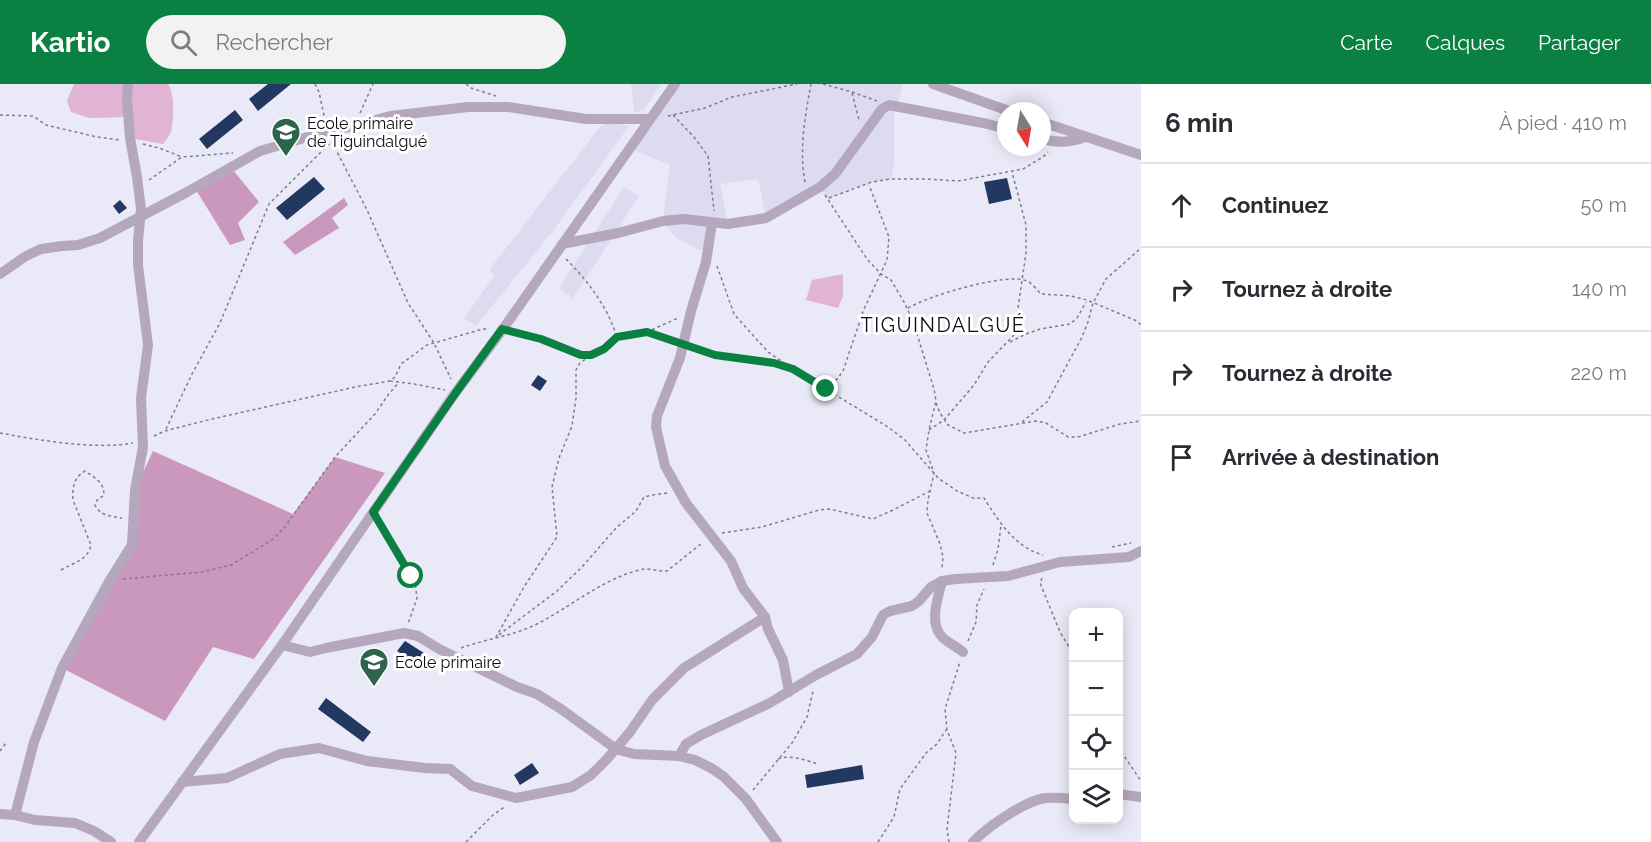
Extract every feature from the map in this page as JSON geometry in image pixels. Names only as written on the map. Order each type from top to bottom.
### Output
[{"type":"street","points":[[15,815],[34,742],[62,668],[110,580],[132,545],[135,490],[143,447],[141,398],[148,345],[138,265],[141,216],[130,141],[127,99],[129,84]]},
{"type":"street","points":[[139,842],[282,645],[457,391],[675,84]]},
{"type":"street","points":[[933,84],[997,107]]},
{"type":"street","points":[[560,247],[663,221],[684,219],[728,224],[766,218],[808,195],[836,174],[882,109],[889,105],[997,127]]},
{"type":"street","points":[[0,274],[26,256],[41,249],[78,245],[100,238],[261,151],[328,131],[390,117],[468,107],[508,107],[586,119],[649,120]]},
{"type":"street","points":[[1051,125],[1141,155]]},
{"type":"street","points":[[1051,141],[1070,142],[1086,137]]},
{"type":"street","points":[[712,222],[706,262],[680,358],[657,416],[656,427],[665,466],[686,503],[731,561],[743,588],[765,617],[768,629],[783,660],[789,692]]},
{"type":"street","points":[[679,756],[686,744],[701,735],[768,704],[857,654],[872,637],[886,613],[912,606],[931,587],[942,581],[1008,576],[1046,561],[1129,557],[1141,551]]},
{"type":"street","points":[[942,581],[934,615],[938,631],[942,637],[963,652]]},
{"type":"street","points":[[182,782],[227,778],[280,754],[318,748],[367,761],[450,769],[472,786],[516,798],[572,787],[591,775],[616,749],[652,700],[684,668],[765,617]]},
{"type":"street","points":[[282,645],[310,652],[404,633],[418,636],[517,687],[537,694],[616,749],[634,754],[679,756],[695,760],[711,768],[729,781],[746,799],[777,842]]},
{"type":"street","points":[[1123,795],[1141,797]]},
{"type":"street","points":[[973,842],[981,833],[1029,802],[1044,798],[1069,799]]},
{"type":"street","points":[[0,814],[75,823],[111,842]]},
{"type":"path","points":[[315,84],[328,131]]},
{"type":"path","points":[[354,126],[373,84]]},
{"type":"path","points":[[649,120],[705,108],[732,97],[797,84]]},
{"type":"path","points":[[808,195],[803,170],[802,141],[811,84]]},
{"type":"path","points":[[823,84],[889,105]]},
{"type":"path","points":[[852,92],[863,136]]},
{"type":"path","points":[[0,115],[33,116],[46,125],[130,141],[159,148],[182,157],[239,153]]},
{"type":"path","points":[[673,115],[708,156],[715,214],[712,222]]},
{"type":"path","points":[[0,433],[32,439],[109,446],[142,441],[165,431],[212,419],[390,381],[457,391],[434,344],[408,303],[367,210],[331,141],[269,204],[220,323],[192,374],[165,431]]},
{"type":"path","points":[[828,199],[868,183],[891,179],[958,182],[1023,170],[1043,157],[1057,142]]},
{"type":"path","points":[[139,191],[148,180],[182,157]]},
{"type":"path","points":[[929,430],[944,420],[974,385],[988,362],[1014,336],[1026,253],[1026,225],[1012,172]]},
{"type":"path","points":[[826,389],[843,371],[864,309],[887,260],[889,237],[868,183]]},
{"type":"path","points":[[820,187],[867,259],[881,274],[891,280],[907,308],[913,321],[940,413],[948,425],[964,433],[1036,421],[1046,423],[1068,437],[1078,437],[1120,424],[1141,421]]},
{"type":"path","points":[[560,247],[598,297],[612,322],[617,337]]},
{"type":"path","points":[[1021,423],[1047,402],[1082,337],[1093,303],[1106,279],[1141,248]]},
{"type":"path","points":[[716,264],[734,314],[768,352],[888,427],[905,440],[938,478],[957,491],[974,498],[984,498],[1001,525],[1026,549],[1046,561],[1040,583],[1060,632],[1069,647]]},
{"type":"path","points":[[907,308],[943,294],[1011,279],[1028,281],[1041,294],[1071,296],[1087,300],[1137,321],[1141,325]]},
{"type":"path","points":[[1009,342],[1040,329],[1070,324],[1077,318],[1087,300]]},
{"type":"path","points":[[496,637],[524,587],[557,537],[552,487],[559,458],[572,426],[576,398],[576,370],[580,363],[604,349],[617,337],[647,332],[691,311]]},
{"type":"path","points":[[390,381],[402,364],[427,345],[483,329],[502,329],[541,339],[581,355],[591,355]]},
{"type":"path","points":[[647,332],[715,355],[774,363],[793,369]]},
{"type":"path","points":[[110,580],[202,573],[231,565],[272,540],[284,528],[335,457],[375,414],[399,382]]},
{"type":"path","points":[[936,401],[926,450],[934,473],[927,513],[942,551],[942,581]]},
{"type":"path","points":[[61,570],[86,557],[91,545],[73,500],[75,480],[79,474],[86,471],[101,481],[104,495],[97,500],[95,505],[98,511],[105,515],[125,519],[134,518]]},
{"type":"path","points":[[447,652],[512,634],[536,624],[604,582],[641,569],[667,571],[710,536],[762,527],[819,510],[829,509],[873,519],[930,491]]},
{"type":"path","points":[[496,637],[558,591],[616,528],[636,511],[644,497],[680,492]]},
{"type":"path","points":[[373,512],[415,582],[417,597],[404,633]]},
{"type":"path","points":[[949,842],[947,829],[956,753],[947,730],[945,710],[963,652],[976,622],[977,605],[998,549],[1001,525]]},
{"type":"path","points":[[1106,549],[1132,543]]},
{"type":"path","points":[[746,799],[792,743],[807,717],[816,675]]},
{"type":"path","points":[[879,842],[894,817],[900,789],[926,753],[937,744],[947,730]]},
{"type":"path","points":[[0,751],[6,743]]},
{"type":"path","points":[[1123,753],[1141,781]]},
{"type":"path","points":[[777,760],[784,757],[795,757],[819,764]]},
{"type":"path","points":[[466,842],[493,815],[516,798]]},
{"type":"shaded area","points":[[74,84],[168,84],[173,107],[171,132],[163,144],[130,138],[128,117],[89,118],[71,112],[67,101]]},
{"type":"shaded area","points":[[631,84],[662,84],[643,111],[634,112]]},
{"type":"shaded area","points":[[675,84],[903,84],[894,116],[894,165],[891,179],[872,182],[828,199],[819,187],[766,218],[758,179],[720,184],[728,224],[712,223],[714,246],[699,250],[675,237],[663,221],[670,165],[629,148]]},
{"type":"shaded area","points":[[607,122],[629,126],[553,231],[476,326],[464,318],[495,275],[489,270],[600,127]]},
{"type":"shaded area","points":[[233,170],[259,202],[238,223],[245,240],[230,245],[196,190]]},
{"type":"shaded area","points":[[624,187],[639,196],[573,298],[559,288]]},
{"type":"shaded area","points":[[344,198],[348,205],[332,218],[339,228],[295,255],[283,242]]},
{"type":"shaded area","points":[[843,274],[843,296],[838,308],[806,300],[812,280]]},
{"type":"shaded area","points":[[153,451],[293,514],[335,457],[385,473],[254,659],[213,647],[165,721],[62,668],[132,545],[135,490]]},
{"type":"building","points":[[268,84],[291,84],[258,111],[249,99]]},
{"type":"building","points":[[235,110],[243,120],[207,149],[199,139]]},
{"type":"building","points":[[314,177],[325,189],[287,220],[276,208]]},
{"type":"building","points":[[1007,178],[1012,199],[989,204],[984,182]]},
{"type":"building","points":[[120,200],[127,208],[119,214],[113,206]]},
{"type":"building","points":[[538,375],[547,381],[540,391],[531,385]]},
{"type":"building","points":[[405,641],[424,653],[416,664],[397,651]]},
{"type":"building","points":[[326,698],[371,732],[363,742],[318,709]]},
{"type":"building","points":[[532,763],[539,773],[520,785],[514,775]]},
{"type":"building","points":[[862,765],[864,779],[807,788],[805,775]]},
{"type":"place","name":"Ecole primaire de Tiguindalgué","points":[[286,158]]},
{"type":"place","name":"Ecole primaire","points":[[374,688]]},
{"type":"district","name":"TIGUINDALGUÉ","points":[[943,325]]},
{"type":"route","points":[[411,576],[373,512],[502,329],[541,339],[581,355],[591,355],[604,349],[617,337],[647,332],[715,355],[774,363],[793,369],[826,389]]}]
